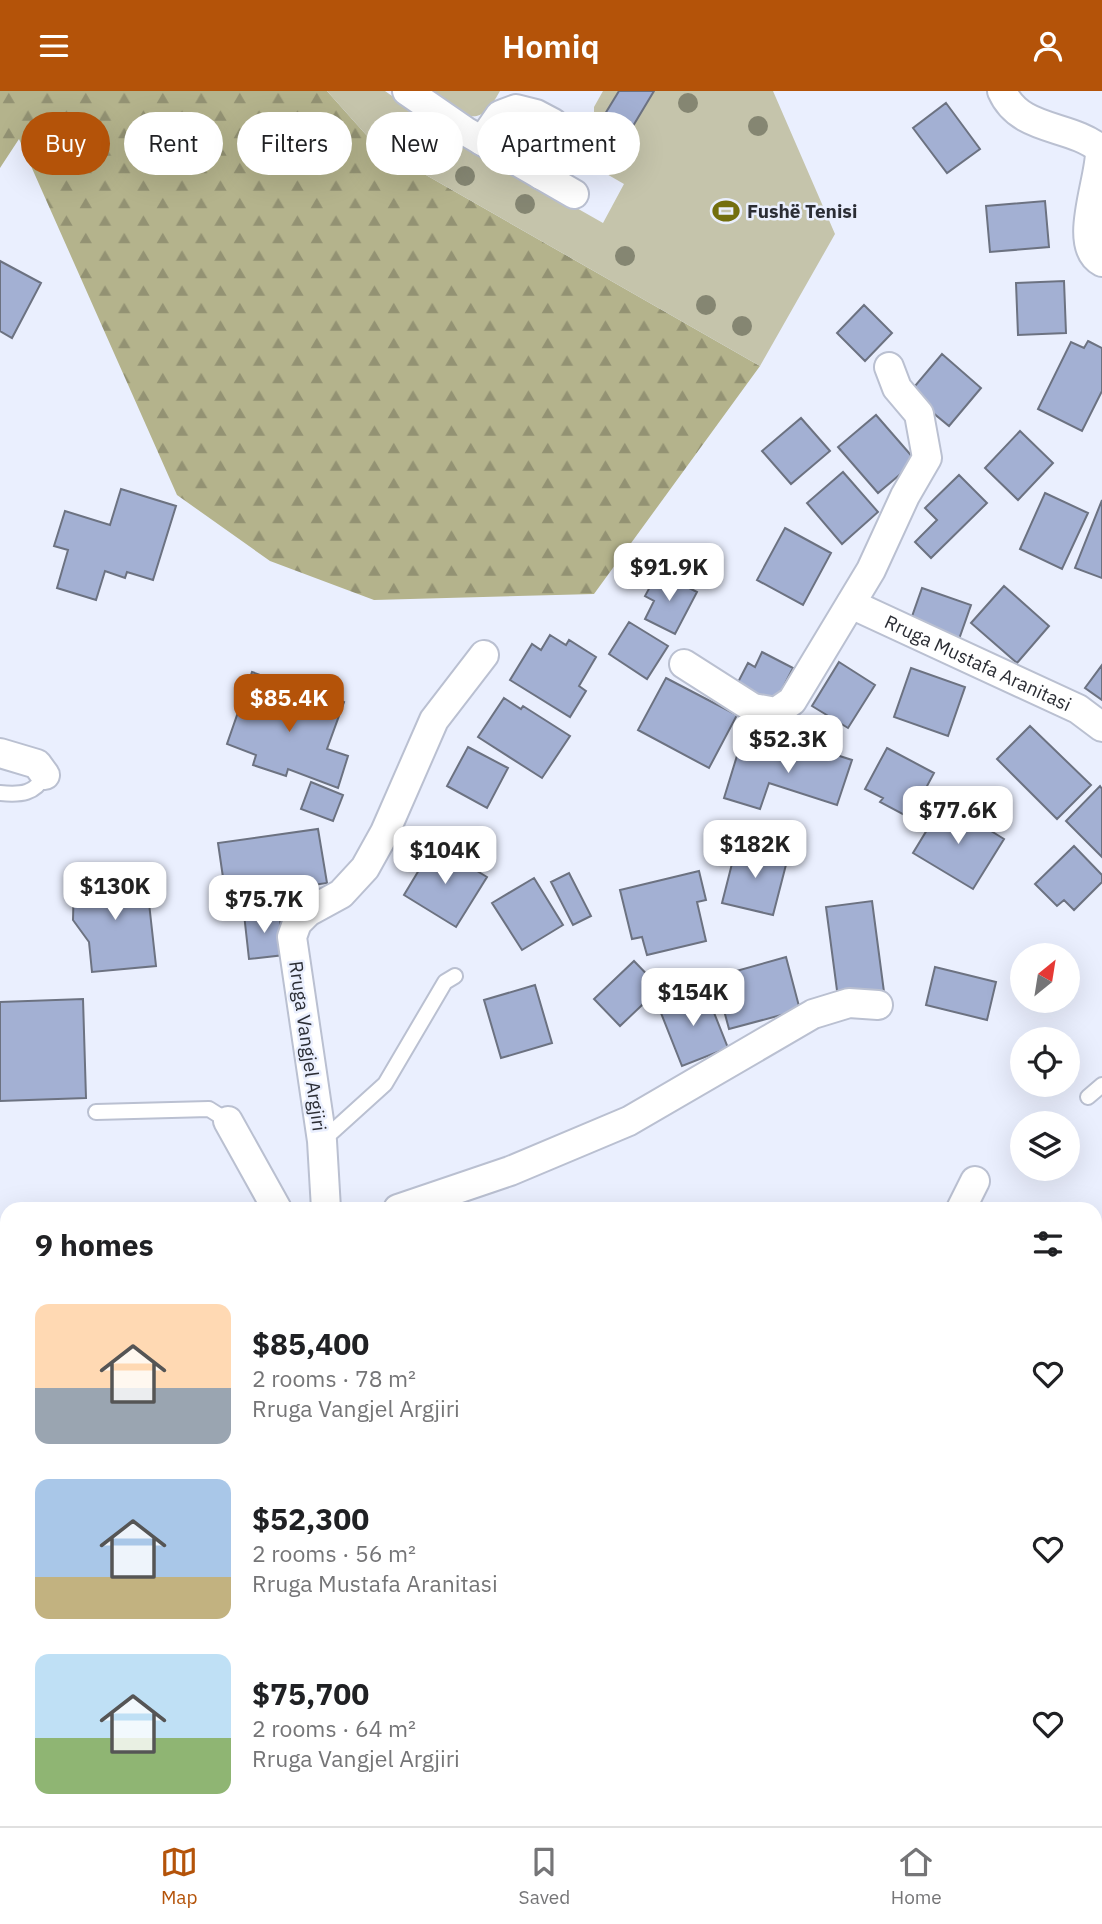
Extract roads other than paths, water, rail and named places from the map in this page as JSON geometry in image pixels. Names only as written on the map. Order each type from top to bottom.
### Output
[{"type":"street","points":[[407,91],[477,138]]},
{"type":"street","points":[[1002,91],[1006,100],[1025,117],[1073,134],[1100,149],[1102,161],[1089,220],[1089,244],[1095,258],[1102,262]]},
{"type":"street","points":[[508,112],[516,109],[528,112]]},
{"type":"street","points":[[541,175],[574,194]]},
{"type":"street","points":[[684,664],[753,708],[776,712],[792,701],[871,570],[905,496],[928,458],[919,414],[897,389],[889,367]]},
{"type":"street","name":"Rruga Mustafa Aranitasi","points":[[851,604],[1078,709],[1102,727]]},
{"type":"street","name":"Rruga Vangjel Argjiri","points":[[326,1202],[322,1141],[292,937],[297,923],[308,912],[341,894],[365,867],[385,832],[434,720],[484,655]]},
{"type":"street","points":[[0,753],[37,764],[45,775]]},
{"type":"street","points":[[419,1202],[499,1176],[629,1121],[813,1014],[849,1003],[878,1005]]},
{"type":"street","points":[[228,1121],[273,1202]]},
{"type":"street","points":[[964,1202],[975,1181]]},
{"type":"lane","points":[[0,793],[28,793],[39,787],[45,775]]},
{"type":"lane","points":[[322,1141],[385,1084],[445,982],[455,976]]},
{"type":"lane","points":[[1088,1097],[1102,1085]]},
{"type":"lane","points":[[96,1112],[209,1109],[228,1121]]},
{"type":"place","name":"Fushë Tenisi","points":[[726,211]]}]
